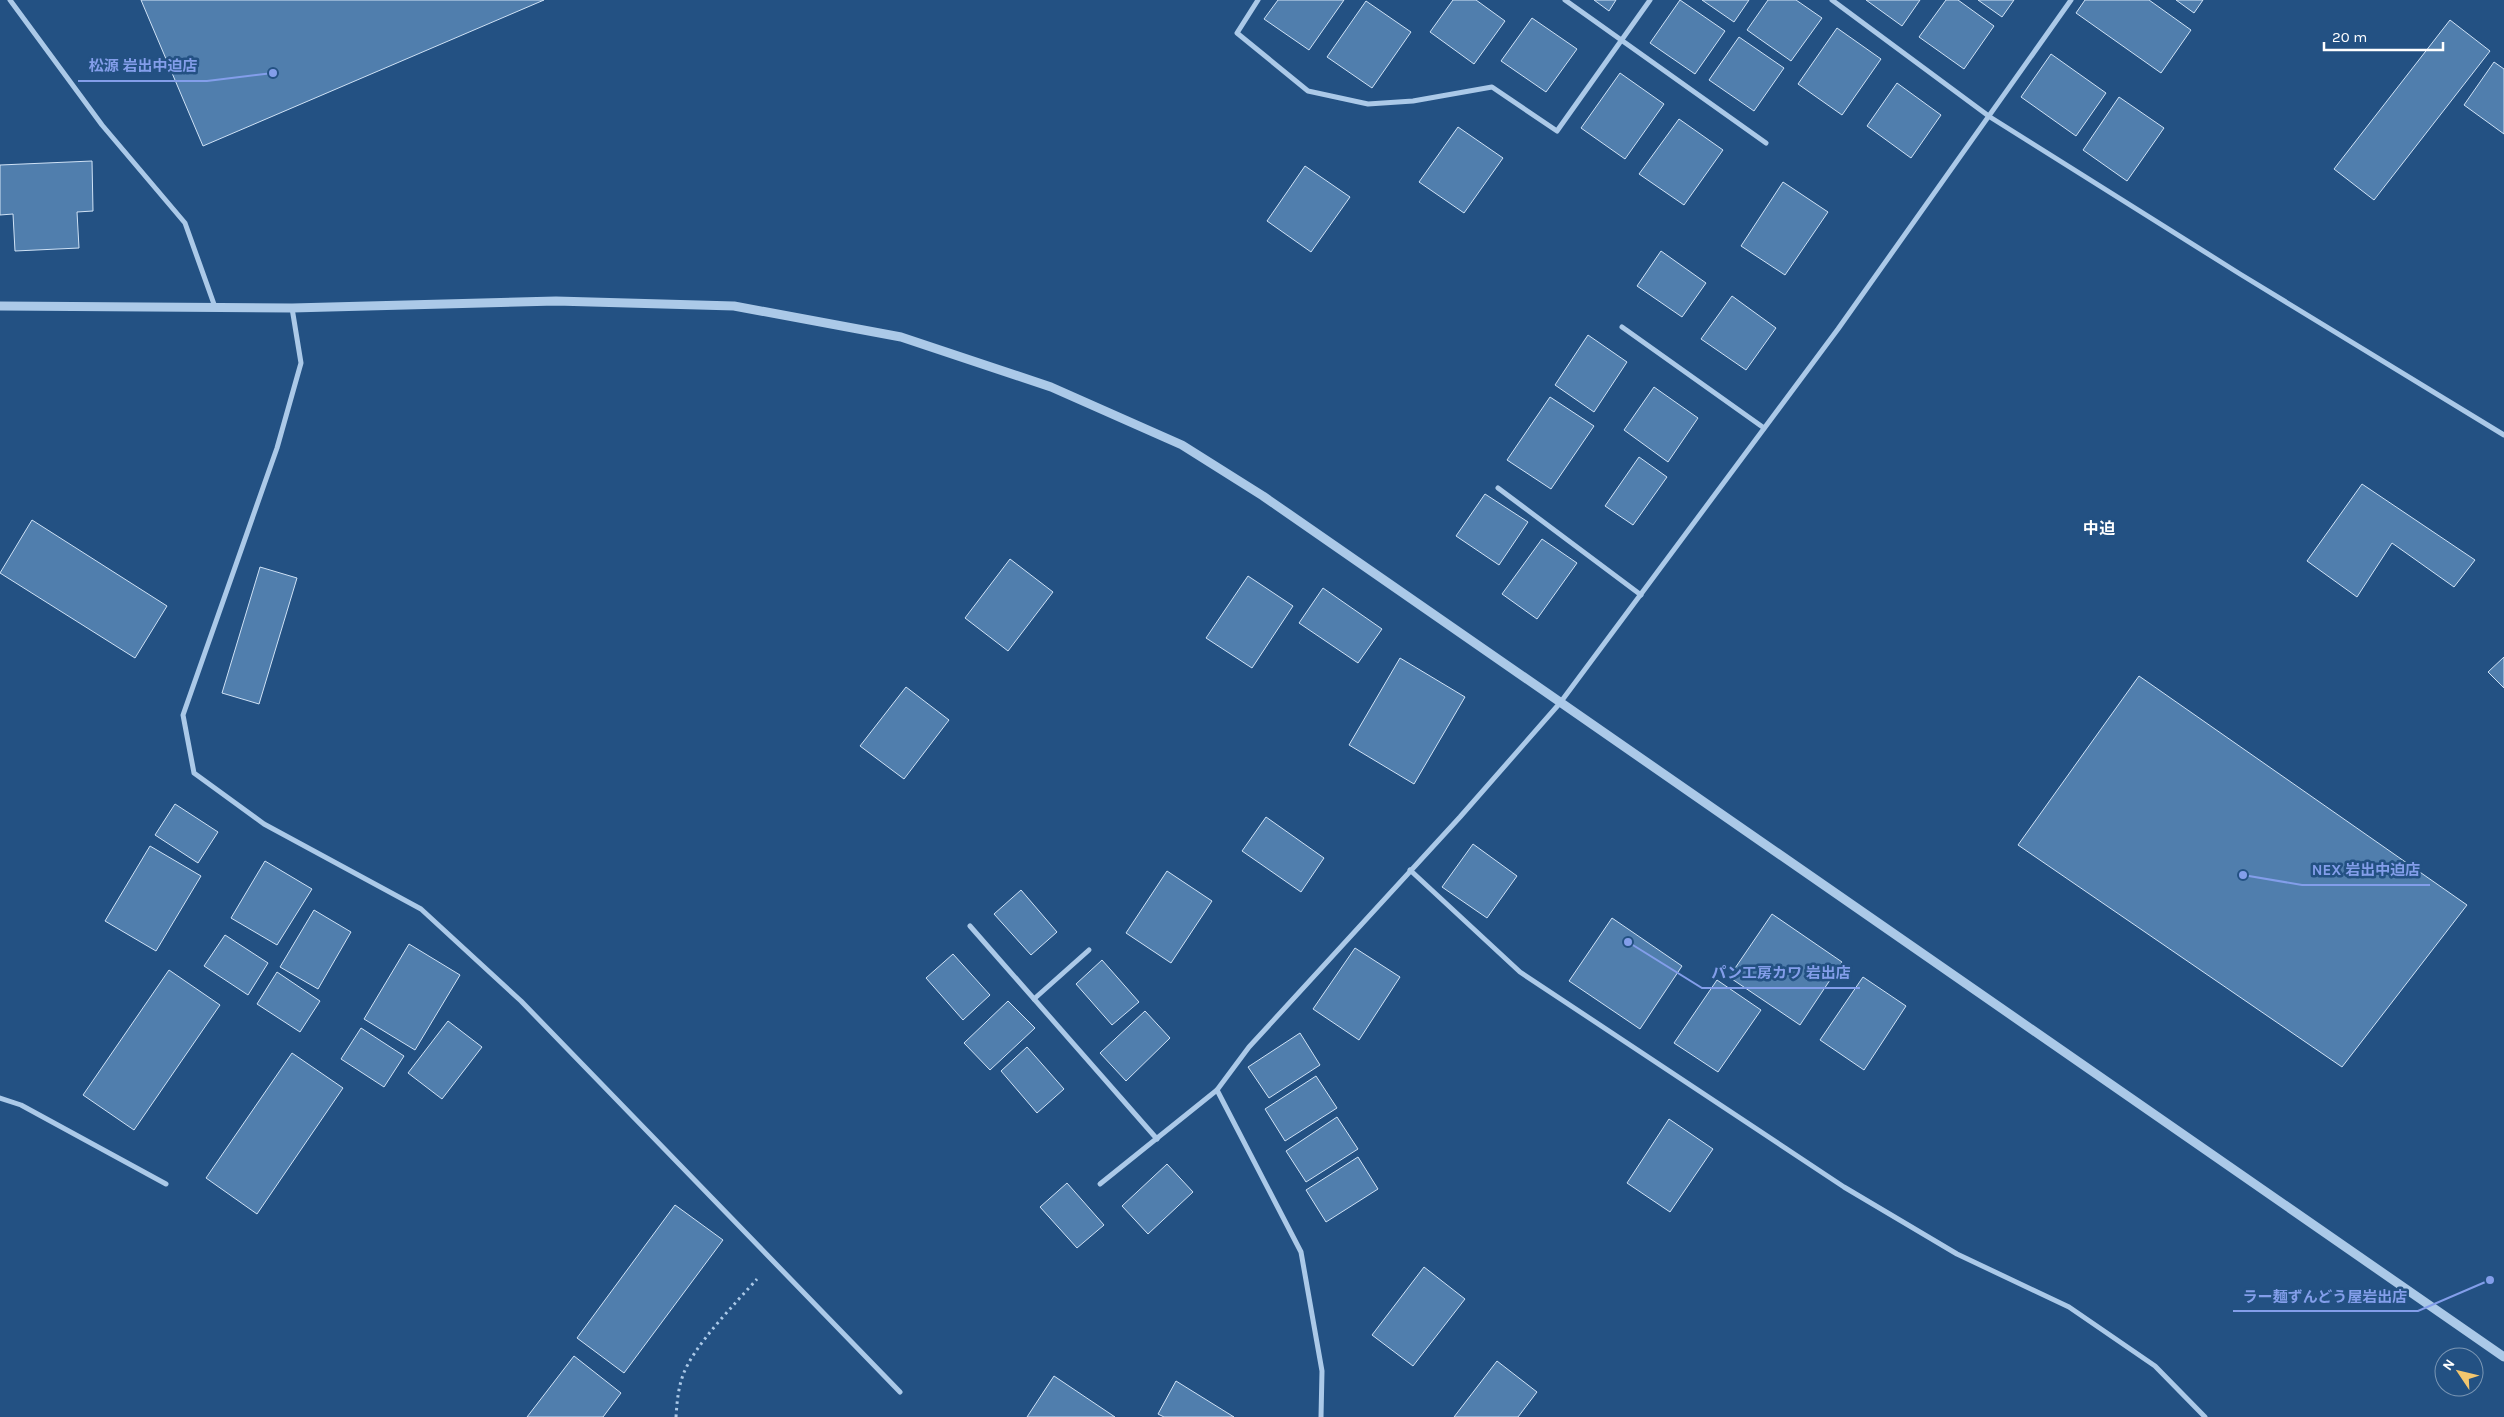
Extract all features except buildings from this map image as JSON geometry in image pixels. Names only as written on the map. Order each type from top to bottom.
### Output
[{"type":"street","points":[[10,0],[102,125],[186,223],[215,308]]},
{"type":"street","points":[[1258,0],[1237,33],[1308,91],[1368,104],[1413,101],[1492,87],[1557,131],[1650,0]]},
{"type":"street","points":[[1565,0],[1766,142]]},
{"type":"street","points":[[1832,0],[1990,117],[2240,274],[2504,435]]},
{"type":"street","points":[[1100,1184],[1217,1090],[1249,1047],[1460,817],[1560,703],[1838,329],[1990,117],[2071,0]]},
{"type":"street","points":[[0,306],[292,308],[556,301],[734,306],[901,336],[1051,387],[1182,445],[1263,496],[2504,1357]]},
{"type":"street","points":[[292,308],[301,363],[277,448],[183,715],[194,773],[264,824],[421,909],[521,1001],[900,1392]]},
{"type":"street","points":[[1622,327],[1764,428]]},
{"type":"street","points":[[1498,488],[1640,595]]},
{"type":"street","points":[[1410,870],[1520,972],[1844,1187],[1956,1254],[2069,1307],[2155,1366],[2205,1417]]},
{"type":"street","points":[[970,926],[1157,1139]]},
{"type":"street","points":[[1034,999],[1088,950]]},
{"type":"street","points":[[1217,1090],[1301,1252],[1322,1370],[1321,1417]]},
{"type":"street","points":[[0,1098],[21,1105],[166,1184]]},
{"type":"path","points":[[676,1417],[677,1396],[684,1373],[697,1351],[772,1260]]},
{"type":"place","name":"松源 岩出中迫店","points":[[273,73]]},
{"type":"place","name":"NEX 岩出中迫店","points":[[2243,875]]},
{"type":"place","name":"パン工房カワ 岩出店","points":[[1628,942]]},
{"type":"place","name":"ラー麺ずんどう屋岩出店","points":[[2490,1280]]},
{"type":"district","name":"中迫","points":[[2099,528]]}]
